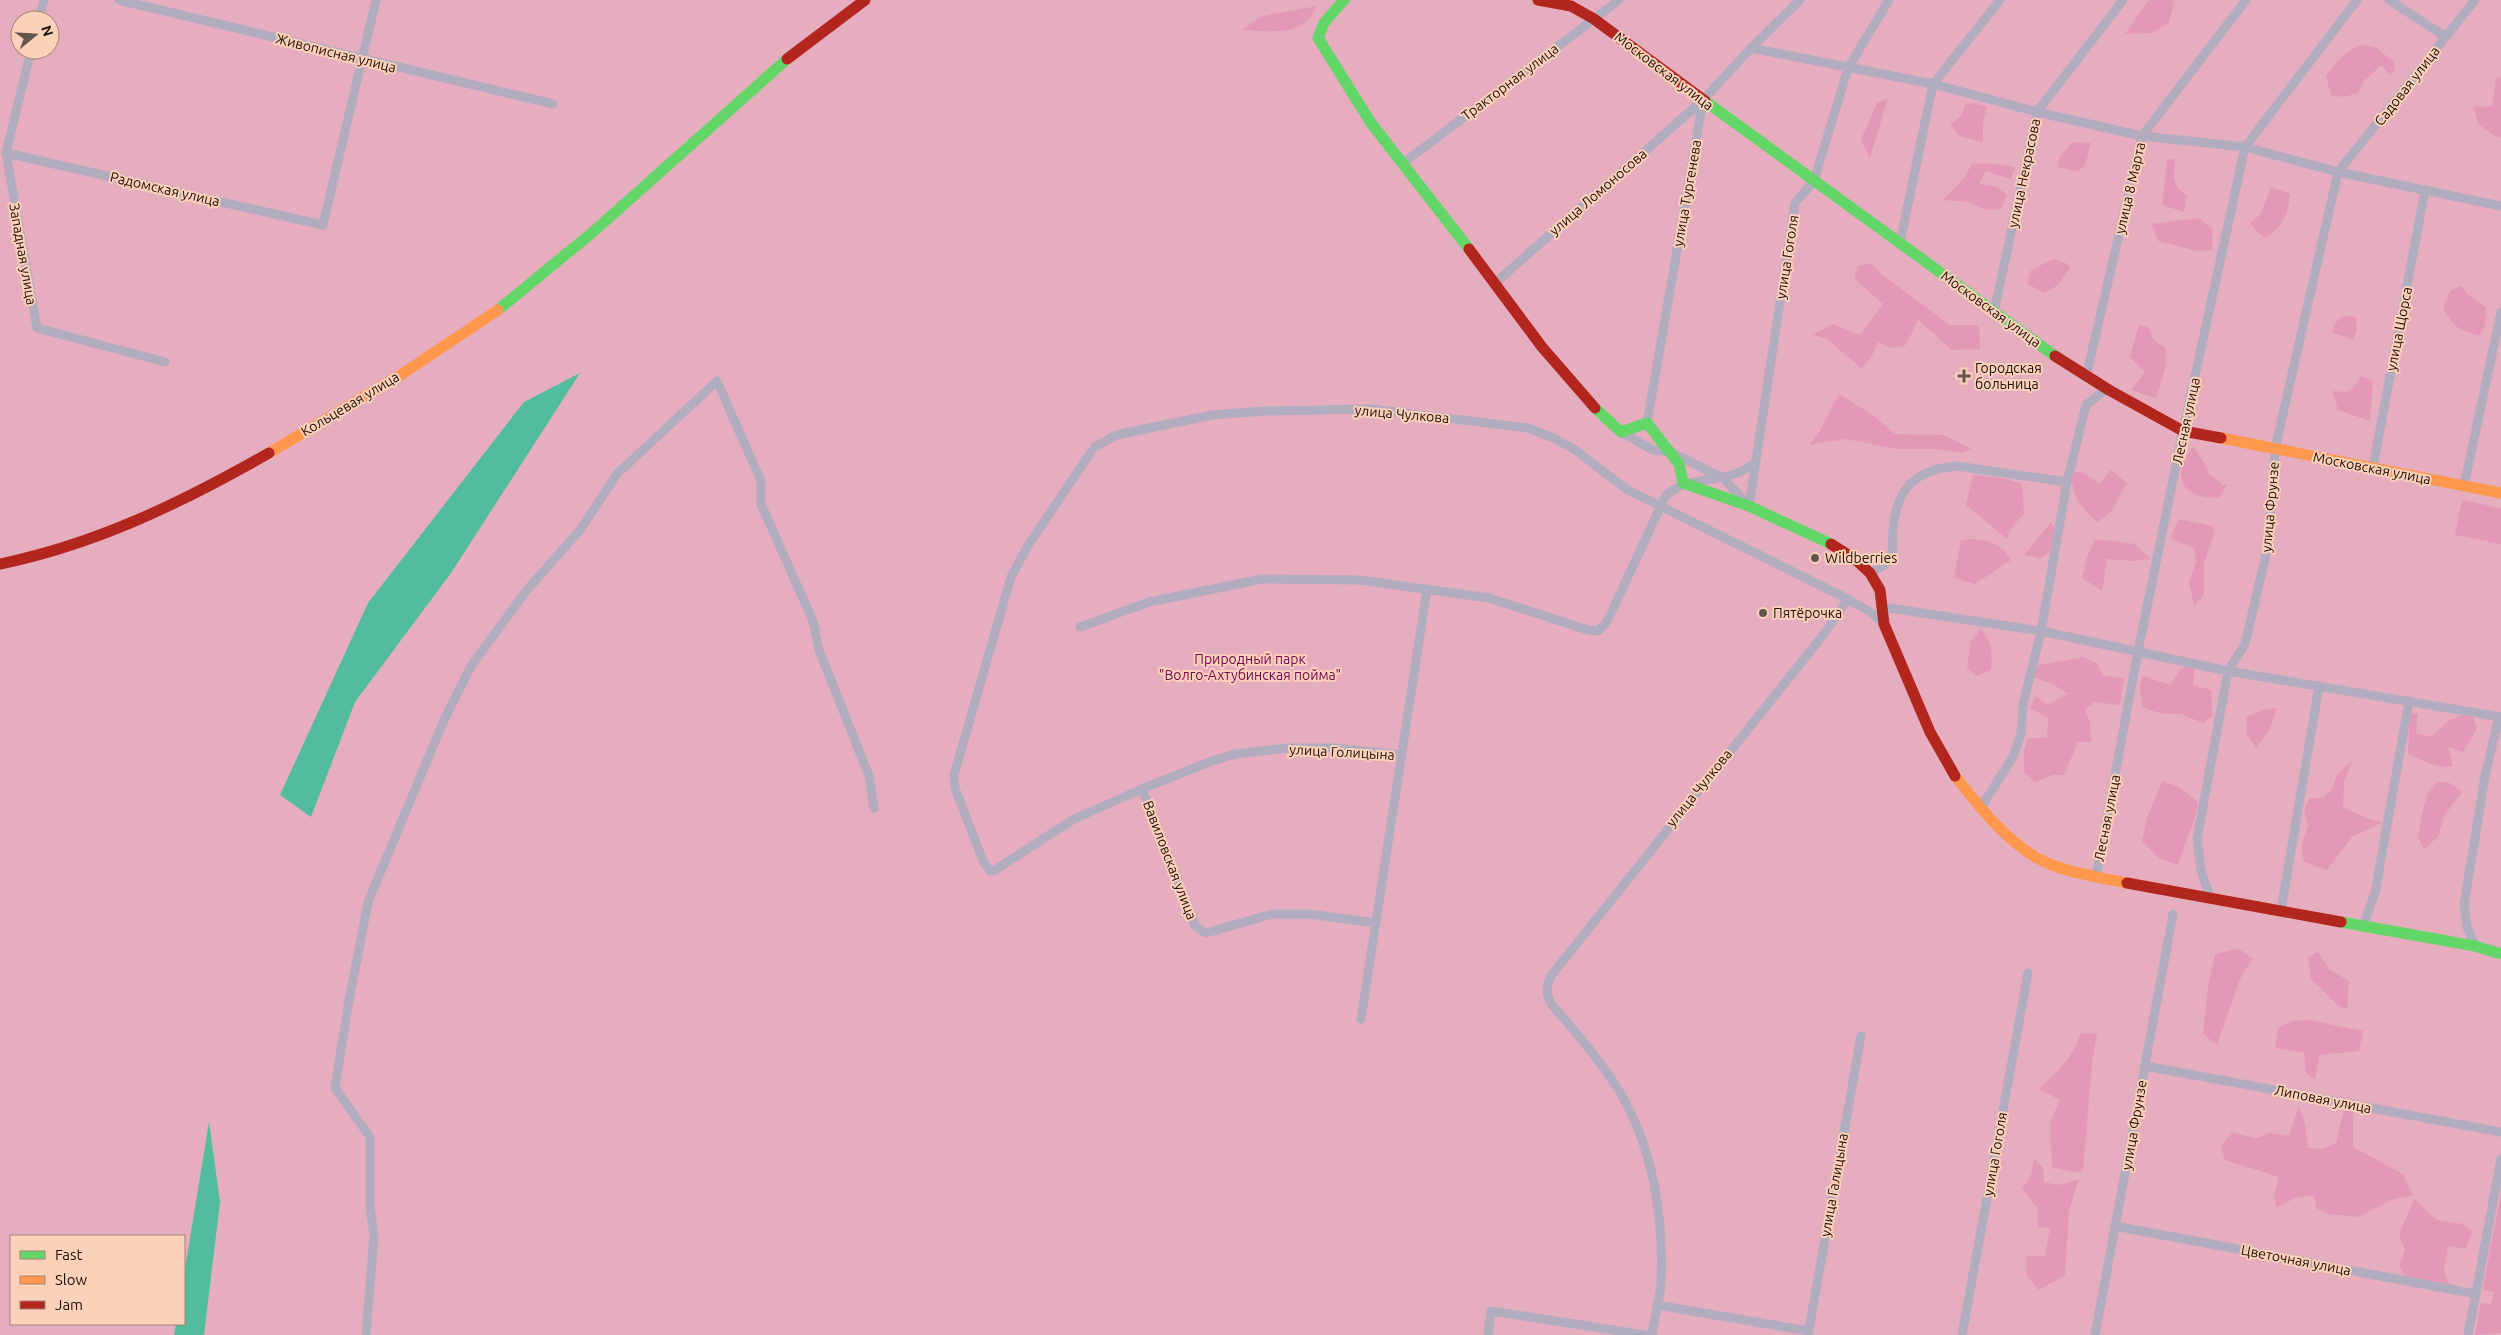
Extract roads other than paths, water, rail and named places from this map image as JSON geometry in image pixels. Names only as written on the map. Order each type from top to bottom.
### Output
[{"type":"street","name":"Живописная улица","points":[[119,0],[362,60],[553,104]]},
{"type":"street","points":[[362,60],[376,0]]},
{"type":"street","name":"Кольцевая улица","points":[[0,564],[41,557],[114,533],[191,497],[325,420],[466,332],[526,289],[792,55],[865,0]]},
{"type":"street","points":[[1344,0],[1324,23],[1318,38],[1363,112],[1554,365],[1578,393],[1621,432],[1653,450],[1671,452],[1724,479],[1749,506]]},
{"type":"street","name":"Московская улица","points":[[1544,0],[1571,6],[1594,19],[1994,312],[2105,390],[2142,411],[2183,431],[2373,467],[2501,494]]},
{"type":"street","name":"Тракторная улица","points":[[1402,164],[1619,0]]},
{"type":"street","points":[[1703,100],[1751,48],[1800,0]]},
{"type":"street","name":"улица Гоголя","points":[[1749,506],[1795,203],[1814,181],[1848,68],[1889,0]]},
{"type":"street","points":[[1900,243],[1933,84],[2000,0]]},
{"type":"street","name":"улица Некрасова","points":[[1994,312],[2037,112],[2123,0]]},
{"type":"street","name":"улица 8 Марта","points":[[2086,377],[2142,136],[2246,0]]},
{"type":"street","name":"Лесная улица","points":[[2096,877],[2138,651],[2183,431],[2245,147],[2357,0]]},
{"type":"street","points":[[2389,0],[2446,36]]},
{"type":"street","name":"Садовая улица","points":[[2338,172],[2475,0]]},
{"type":"street","points":[[1751,48],[1933,84],[2037,112],[2142,136],[2245,147],[2338,172],[2501,206]]},
{"type":"street","name":"Западная улица","points":[[29,60],[6,153],[36,328],[165,362]]},
{"type":"street","name":"Радомская улица","points":[[6,153],[323,225],[362,60]]},
{"type":"street","name":"улица Ломоносова","points":[[1494,284],[1703,100]]},
{"type":"street","name":"улица Тургенева","points":[[1647,423],[1703,100]]},
{"type":"street","name":"улица Фрунзе","points":[[2210,897],[2201,870],[2197,839],[2228,671],[2245,644],[2268,546],[2275,449],[2338,172]]},
{"type":"street","name":"улица Щорса","points":[[2373,467],[2425,190]]},
{"type":"street","points":[[2464,486],[2501,312]]},
{"type":"street","points":[[366,1335],[374,1236],[370,1208],[370,1137],[335,1088],[348,1006],[368,902],[444,720],[471,666],[526,591],[580,530],[617,474],[717,381],[761,480],[761,504],[813,621],[819,650],[869,776],[874,808]]},
{"type":"street","points":[[1980,809],[2013,757],[2020,734],[2029,675],[2041,630],[2068,482],[2086,406],[2105,390]]},
{"type":"street","name":"улица Чулкова","points":[[1093,450],[1116,435],[1212,416],[1264,411],[1371,409],[1528,428],[1554,438],[1574,449],[1626,489],[1848,599],[1870,612],[1884,624]]},
{"type":"street","points":[[1621,432],[1647,423],[1679,464],[1683,483]]},
{"type":"street","name":"улица Голицына","points":[[1093,450],[1029,544],[1011,577],[954,775],[956,788],[984,861],[990,871],[995,870],[1074,819],[1212,761],[1244,753],[1287,748],[1331,748],[1402,755]]},
{"type":"street","points":[[1080,627],[1149,602],[1262,580],[1360,580],[1489,598],[1588,630],[1598,630],[1605,624],[1614,609],[1665,496],[1672,488],[1683,483],[1724,479],[1737,475],[1755,462]]},
{"type":"street","points":[[1870,573],[1884,566],[1890,557],[1896,509],[1903,492],[1911,481],[1923,474],[1940,468],[1957,466],[2068,482]]},
{"type":"street","points":[[1683,483],[1749,506],[1839,548],[1870,573],[1880,590],[1884,606],[1884,624],[1930,732],[1954,775],[1980,809],[2013,842],[2050,865],[2096,877],[2476,946],[2501,954]]},
{"type":"street","points":[[1361,1019],[1427,589]]},
{"type":"street","name":"улица Чулкова","points":[[1657,1305],[1661,1285],[1661,1238],[1658,1200],[1650,1163],[1631,1115],[1618,1090],[1593,1052],[1547,997],[1547,986],[1550,977],[1824,634],[1848,599]]},
{"type":"street","points":[[1884,606],[2041,630],[2228,671],[2500,717],[2486,776],[2464,905],[2467,927],[2476,946]]},
{"type":"street","points":[[2281,910],[2319,686]]},
{"type":"street","points":[[2363,926],[2376,884],[2409,701]]},
{"type":"street","name":"Вавиловская улица","points":[[1142,789],[1195,926],[1206,933],[1272,914],[1309,914],[1376,923]]},
{"type":"street","name":"улица Фрунзе","points":[[2095,1335],[2173,914]]},
{"type":"street","name":"улица Гоголя","points":[[1962,1335],[2028,973]]},
{"type":"street","name":"улица Галицына","points":[[1808,1333],[1860,1036]]},
{"type":"street","name":"Липовая улица","points":[[2145,1066],[2501,1132]]},
{"type":"street","points":[[2468,1335],[2501,1159]]},
{"type":"street","name":"Цветочная улица","points":[[2115,1226],[2476,1294]]},
{"type":"street","points":[[1652,1335],[1657,1305],[1808,1333]]},
{"type":"street","points":[[1488,1335],[1491,1311],[1645,1335]]},
{"type":"place","name":"Городская больница","points":[[1964,376]]},
{"type":"place","name":"Wildberries","points":[[1815,558]]},
{"type":"place","name":"Пятёрочка","points":[[1763,613]]},
{"type":"park label","name":"Природный парк \"Волго-Ахтубинская пойма\"","points":[[1250,668]]}]
